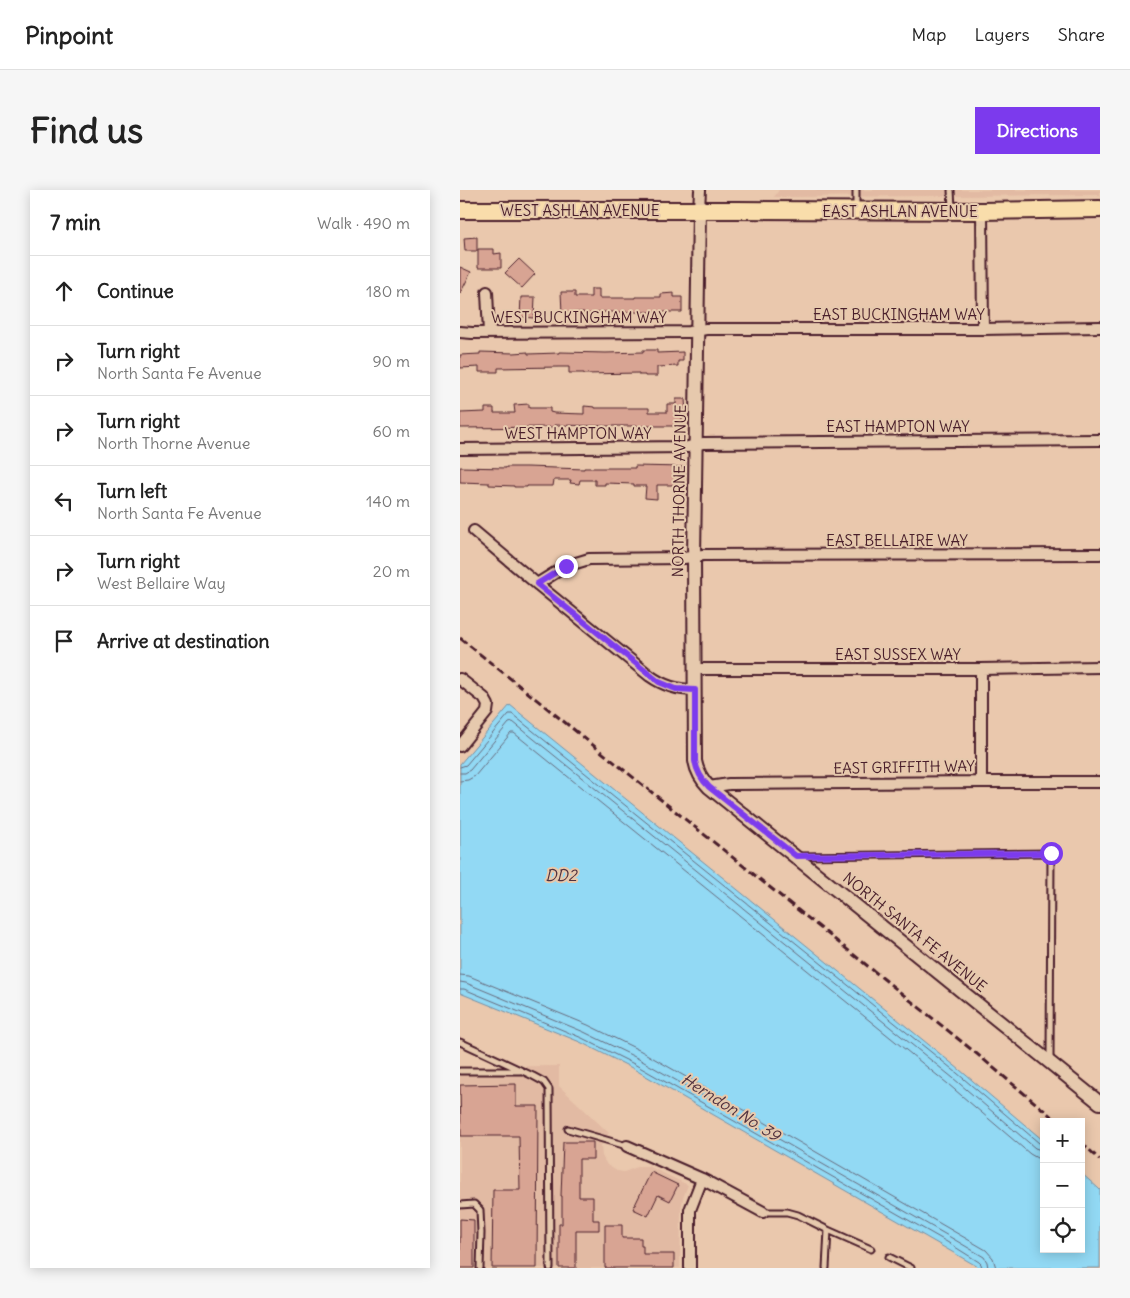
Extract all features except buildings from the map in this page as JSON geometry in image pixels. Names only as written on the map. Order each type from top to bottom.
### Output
[{"type":"main road","name":"EAST ASHLAN AVENUE","points":[[699,210],[982,211],[1100,209]]},
{"type":"main road","name":"WEST ASHLAN AVENUE","points":[[460,210],[699,210]]},
{"type":"street","name":"NORTH THORNE AVENUE","points":[[700,190],[694,557],[695,761],[701,779],[709,787]]},
{"type":"street","points":[[982,211],[983,329]]},
{"type":"street","points":[[488,292],[489,333]]},
{"type":"street","name":"EAST BUCKINGHAM WAY","points":[[698,331],[706,329],[1100,327]]},
{"type":"street","name":"WEST BUCKINGHAM WAY","points":[[460,332],[698,331]]},
{"type":"street","name":"EAST HAMPTON WAY","points":[[696,445],[703,443],[1100,440]]},
{"type":"street","name":"WEST HAMPTON WAY","points":[[460,448],[688,447],[696,445]]},
{"type":"street","points":[[474,531],[659,682],[676,689],[695,690]]},
{"type":"street","name":"EAST BELLAIRE WAY","points":[[537,584],[566,566],[589,559],[684,558],[703,555],[1100,554]]},
{"type":"street","name":"EAST SUSSEX WAY","points":[[695,669],[1100,667]]},
{"type":"street","points":[[981,668],[981,782]]},
{"type":"street","points":[[460,679],[484,698],[488,705],[487,712],[460,746]]},
{"type":"street","name":"EAST GRIFFITH WAY","points":[[709,787],[729,784],[1100,782]]},
{"type":"street","name":"NORTH SANTA FE AVENUE","points":[[709,787],[1100,1103]]},
{"type":"street","points":[[627,1146],[702,1179],[762,1212]]},
{"type":"street","points":[[690,1268],[690,1210],[702,1179]]},
{"type":"lane","points":[[856,190],[856,210]]},
{"type":"lane","points":[[951,190],[953,211]]},
{"type":"lane","points":[[796,856],[1051,853],[1050,1063]]},
{"type":"lane","points":[[460,1042],[523,1071],[544,1082],[550,1089],[550,1268]]},
{"type":"lane","points":[[460,1071],[523,1071]]},
{"type":"lane","points":[[568,1129],[627,1146]]},
{"type":"lane","points":[[460,1205],[474,1204],[480,1210],[480,1268]]},
{"type":"lane","points":[[762,1212],[787,1212],[798,1215],[871,1249]]},
{"type":"lane","points":[[826,1268],[828,1230]]},
{"type":"lane","points":[[889,1257],[911,1268]]},
{"type":"shaded area","points":[[779,190],[1100,190],[1100,195],[774,197]]},
{"type":"shaded area","points":[[559,1066],[559,1086],[609,1133],[601,1146],[602,1156],[607,1165],[617,1171],[624,1172],[640,1166],[648,1166],[688,1185],[681,1211],[680,1268],[460,1268],[460,1067]]},
{"type":"water","name":"DD2","points":[[510,705],[960,1070],[1040,1138],[1040,1253],[1085,1253],[1085,1177],[1098,1188],[1100,1190],[1100,1268],[980,1268],[632,1068],[580,1042],[460,993],[460,764]]},
{"type":"railway","points":[[460,638],[977,1054],[1053,1118]]},
{"type":"railway","points":[[1085,1146],[1100,1160]]},
{"type":"route","points":[[566,566],[537,584],[650,676],[676,689],[695,690],[695,761],[701,779],[796,856],[1051,853]]},
{"type":"water label","name":"Herndon No. 39","points":[[731,1107]]}]
